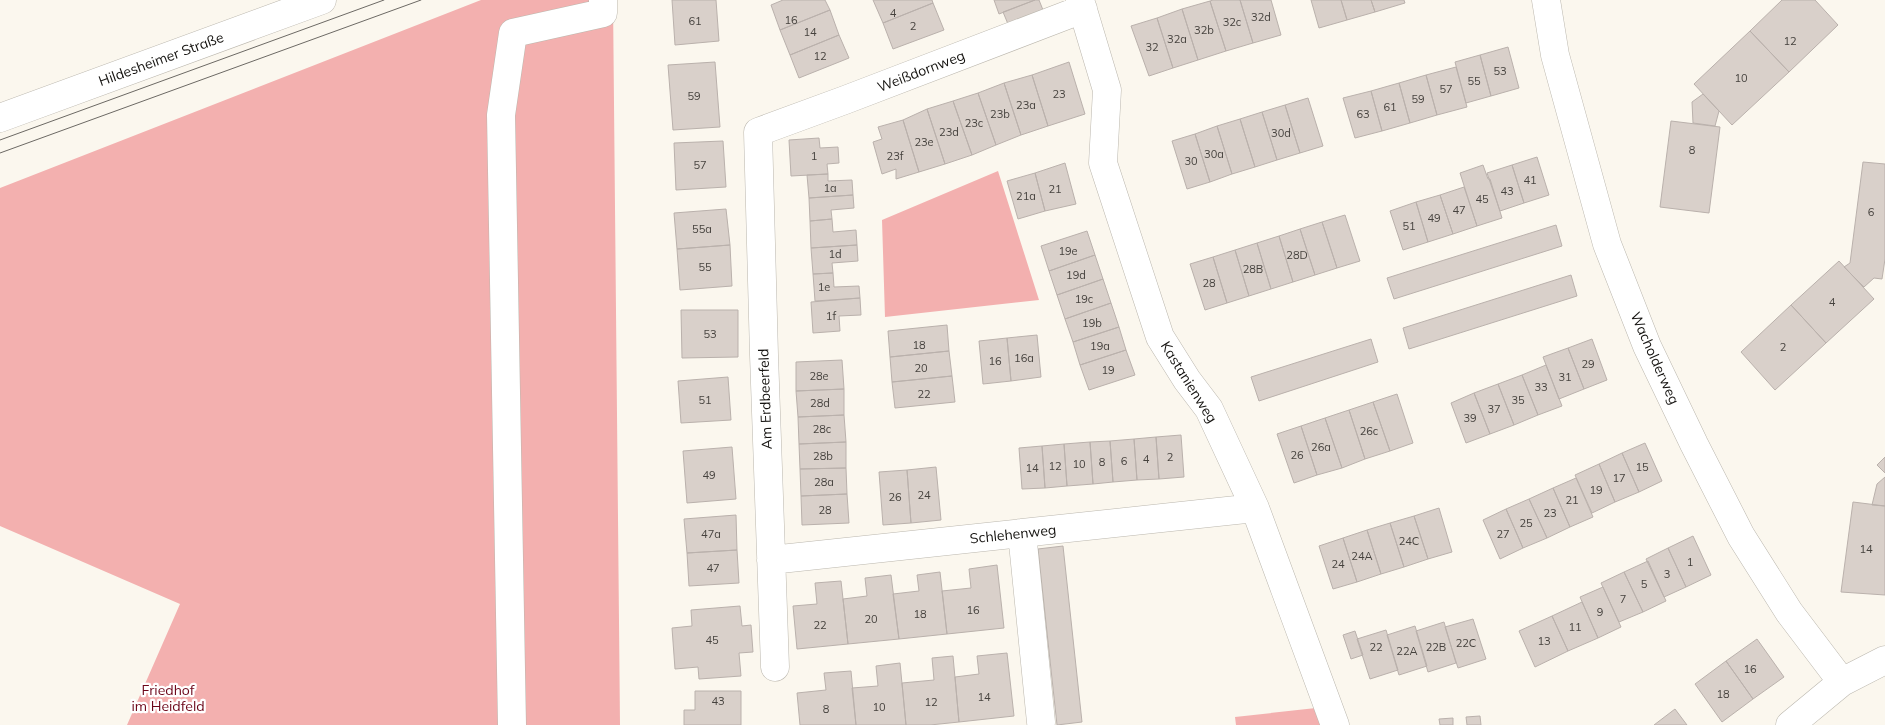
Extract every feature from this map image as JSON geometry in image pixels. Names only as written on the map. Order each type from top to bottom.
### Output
[{"type":"street","name":"Hildesheimer Straße","points":[[0,118],[322,0]]},
{"type":"street","points":[[512,725],[501,115],[513,33],[603,13],[603,0]]},
{"type":"street","name":"Wacholderweg","points":[[1546,0],[1555,55],[1607,244],[1647,346],[1741,536],[1789,612],[1842,682]]},
{"type":"street","name":"Weißdornweg","points":[[758,132],[846,100],[1081,4]]},
{"type":"street","name":"Kastanienweg","points":[[1081,4],[1107,90],[1103,163],[1160,337],[1187,380],[1209,409],[1255,508],[1335,725]]},
{"type":"street","name":"Am Erdbeerfeld","points":[[758,132],[775,666]]},
{"type":"street","name":"Schlehenweg","points":[[771,560],[1255,508]]},
{"type":"street","points":[[1022,533],[1041,722]]},
{"type":"street","points":[[1790,725],[1842,682],[1885,660]]},
{"type":"green space","name":"Friedhof im Heidfeld","points":[[481,0],[613,0],[620,725],[127,725],[180,604],[0,526],[0,188]]},
{"type":"green space","points":[[998,171],[1039,300],[885,317],[882,220]]},
{"type":"green space","points":[[1316,708],[1321,725],[1236,725],[1235,717]]},
{"type":"building","points":[[672,0],[716,0],[719,41],[675,45]]},
{"type":"building","points":[[783,0],[825,0],[830,10],[780,30],[771,5]]},
{"type":"building","points":[[873,0],[932,0],[933,3],[883,23]]},
{"type":"building","points":[[994,0],[1035,0],[999,14]]},
{"type":"building","points":[[1039,0],[1043,10],[1008,24],[1003,12]]},
{"type":"building","points":[[1240,0],[1253,43],[1226,51],[1210,1]]},
{"type":"building","points":[[1240,0],[1271,0],[1281,35],[1253,43]]},
{"type":"building","points":[[1311,0],[1341,0],[1347,20],[1319,28]]},
{"type":"building","points":[[1341,0],[1371,0],[1375,12],[1347,20]]},
{"type":"building","points":[[1371,0],[1404,0],[1405,3],[1375,12]]},
{"type":"building","points":[[1782,0],[1815,0],[1838,25],[1789,72],[1750,31]]},
{"type":"building","points":[[1210,1],[1226,51],[1198,60],[1182,9]]},
{"type":"building","points":[[933,3],[944,30],[893,49],[883,23]]},
{"type":"building","points":[[1182,9],[1198,60],[1173,68],[1157,18]]},
{"type":"building","points":[[830,10],[839,35],[790,55],[780,30]]},
{"type":"building","points":[[1157,18],[1173,68],[1149,76],[1131,26]]},
{"type":"building","points":[[1750,31],[1789,72],[1732,125],[1694,84]]},
{"type":"building","points":[[839,35],[849,58],[799,78],[790,55]]},
{"type":"building","points":[[1508,47],[1519,88],[1491,96],[1480,55]]},
{"type":"building","points":[[1480,55],[1491,96],[1466,103],[1455,62]]},
{"type":"building","points":[[715,62],[720,127],[673,130],[668,65]]},
{"type":"building","points":[[1069,62],[1085,114],[1048,126],[1032,75]]},
{"type":"building","points":[[1456,67],[1467,107],[1437,115],[1426,75]]},
{"type":"building","points":[[1032,75],[1048,126],[1021,135],[1004,83]]},
{"type":"building","points":[[1426,75],[1437,115],[1410,123],[1399,83]]},
{"type":"building","points":[[1004,83],[1021,135],[996,145],[978,93]]},
{"type":"building","points":[[1399,83],[1410,123],[1382,131],[1371,91]]},
{"type":"building","points":[[1371,91],[1382,131],[1355,138],[1343,98]]},
{"type":"building","points":[[978,93],[996,145],[972,155],[953,101]]},
{"type":"building","points":[[1703,94],[1719,111],[1715,126],[1693,123],[1692,102]]},
{"type":"building","points":[[1308,98],[1323,146],[1300,153],[1285,105]]},
{"type":"building","points":[[953,101],[972,155],[945,164],[927,109]]},
{"type":"building","points":[[1285,105],[1300,153],[1277,160],[1262,112]]},
{"type":"building","points":[[927,109],[945,164],[919,172],[903,120]]},
{"type":"building","points":[[1262,112],[1277,160],[1255,167],[1240,119]]},
{"type":"building","points":[[1240,119],[1255,167],[1232,174],[1217,126]]},
{"type":"building","points":[[903,120],[919,172],[896,179],[896,169],[882,174],[873,142],[882,139],[878,127]]},
{"type":"building","points":[[1671,121],[1720,127],[1709,213],[1660,207]]},
{"type":"building","points":[[1217,126],[1232,174],[1210,182],[1195,134]]},
{"type":"building","points":[[1195,134],[1210,182],[1187,189],[1172,141]]},
{"type":"building","points":[[819,138],[820,148],[838,147],[839,163],[827,164],[828,174],[791,176],[789,140]]},
{"type":"building","points":[[723,141],[726,187],[676,190],[674,143]]},
{"type":"building","points":[[1537,157],[1549,195],[1524,203],[1512,165]]},
{"type":"building","points":[[1863,162],[1885,164],[1885,259],[1882,279],[1874,278],[1864,287],[1844,267],[1850,263]]},
{"type":"building","points":[[1065,163],[1076,204],[1045,211],[1035,173]]},
{"type":"building","points":[[1483,165],[1488,179],[1490,179],[1502,218],[1477,226],[1460,173]]},
{"type":"building","points":[[1512,165],[1524,203],[1500,211],[1487,173]]},
{"type":"building","points":[[1035,173],[1045,211],[1018,219],[1007,181]]},
{"type":"building","points":[[828,174],[828,181],[852,180],[853,195],[809,198],[807,175]]},
{"type":"building","points":[[1464,187],[1477,226],[1453,234],[1440,195]]},
{"type":"building","points":[[853,195],[854,208],[831,210],[832,219],[810,221],[809,198]]},
{"type":"building","points":[[1440,195],[1453,234],[1428,242],[1416,202]]},
{"type":"building","points":[[1416,202],[1428,242],[1403,250],[1390,211]]},
{"type":"building","points":[[726,209],[730,245],[677,249],[674,213]]},
{"type":"building","points":[[1345,215],[1360,261],[1337,268],[1322,222]]},
{"type":"building","points":[[832,219],[833,232],[856,230],[857,245],[811,248],[810,221]]},
{"type":"building","points":[[1322,222],[1337,268],[1315,275],[1300,229]]},
{"type":"building","points":[[1556,225],[1562,246],[1394,299],[1387,278]]},
{"type":"building","points":[[1300,229],[1315,275],[1293,282],[1279,236]]},
{"type":"building","points":[[1087,231],[1095,255],[1049,271],[1041,246]]},
{"type":"building","points":[[1279,236],[1293,282],[1271,289],[1257,243]]},
{"type":"building","points":[[1257,243],[1271,289],[1249,296],[1235,250]]},
{"type":"building","points":[[730,245],[732,286],[680,290],[677,249]]},
{"type":"building","points":[[857,245],[858,261],[832,263],[833,273],[813,274],[811,248]]},
{"type":"building","points":[[1235,250],[1249,296],[1227,303],[1213,257]]},
{"type":"building","points":[[1095,255],[1103,279],[1057,295],[1049,271]]},
{"type":"building","points":[[1213,257],[1227,303],[1205,310],[1190,264]]},
{"type":"building","points":[[1839,261],[1874,299],[1826,343],[1791,305]]},
{"type":"building","points":[[833,273],[834,287],[859,286],[860,298],[815,301],[813,274]]},
{"type":"building","points":[[1571,275],[1577,296],[1409,349],[1403,328]]},
{"type":"building","points":[[1103,279],[1111,303],[1065,319],[1057,295]]},
{"type":"building","points":[[860,298],[861,315],[839,316],[840,331],[813,333],[811,302]]},
{"type":"building","points":[[1111,303],[1119,327],[1073,342],[1065,319]]},
{"type":"building","points":[[1791,305],[1826,343],[1775,390],[1741,352]]},
{"type":"building","points":[[681,310],[738,310],[738,357],[682,358]]},
{"type":"building","points":[[947,325],[949,351],[890,357],[888,331]]},
{"type":"building","points":[[1119,327],[1126,350],[1080,365],[1073,342]]},
{"type":"building","points":[[1037,335],[1041,377],[1011,381],[1007,338]]},
{"type":"building","points":[[1007,338],[1011,381],[983,384],[979,341]]},
{"type":"building","points":[[1371,339],[1378,362],[1259,401],[1251,377]]},
{"type":"building","points":[[1592,339],[1607,380],[1584,389],[1568,348]]},
{"type":"building","points":[[1568,348],[1584,389],[1559,399],[1543,357]]},
{"type":"building","points":[[1126,350],[1135,375],[1089,390],[1080,365]]},
{"type":"building","points":[[949,351],[952,376],[892,382],[890,357]]},
{"type":"building","points":[[842,360],[844,389],[796,391],[796,362]]},
{"type":"building","points":[[1546,365],[1562,406],[1538,415],[1522,375]]},
{"type":"building","points":[[1522,375],[1538,415],[1514,425],[1498,384]]},
{"type":"building","points":[[952,376],[955,402],[895,408],[892,382]]},
{"type":"building","points":[[728,377],[731,420],[681,423],[678,381]]},
{"type":"building","points":[[1498,384],[1514,425],[1490,434],[1474,393]]},
{"type":"building","points":[[844,389],[844,415],[798,417],[796,391]]},
{"type":"building","points":[[1474,393],[1490,434],[1466,443],[1451,403]]},
{"type":"building","points":[[1397,394],[1413,443],[1390,451],[1373,402]]},
{"type":"building","points":[[1373,402],[1390,451],[1365,459],[1349,410]]},
{"type":"building","points":[[1349,410],[1365,459],[1342,468],[1325,418]]},
{"type":"building","points":[[844,415],[846,442],[799,444],[798,417]]},
{"type":"building","points":[[1325,418],[1342,468],[1317,475],[1301,426]]},
{"type":"building","points":[[1301,426],[1317,475],[1294,483],[1277,434]]},
{"type":"building","points":[[1181,435],[1184,477],[1159,479],[1156,437]]},
{"type":"building","points":[[1156,437],[1159,479],[1137,480],[1134,439]]},
{"type":"building","points":[[1134,439],[1137,480],[1113,482],[1110,441]]},
{"type":"building","points":[[1110,441],[1113,482],[1093,484],[1090,442]]},
{"type":"building","points":[[846,442],[846,468],[800,469],[799,444]]},
{"type":"building","points":[[1090,442],[1093,484],[1067,486],[1064,444]]},
{"type":"building","points":[[1645,443],[1662,481],[1639,492],[1622,453]]},
{"type":"building","points":[[1064,444],[1067,486],[1045,488],[1042,446]]},
{"type":"building","points":[[1042,446],[1045,488],[1022,489],[1019,448]]},
{"type":"building","points":[[732,447],[736,499],[687,503],[683,451]]},
{"type":"building","points":[[1622,453],[1639,492],[1615,502],[1599,464]]},
{"type":"building","points":[[1885,457],[1885,473],[1877,465]]},
{"type":"building","points":[[1599,464],[1615,502],[1592,513],[1575,475]]},
{"type":"building","points":[[936,467],[941,520],[911,523],[907,470]]},
{"type":"building","points":[[846,468],[847,494],[801,496],[800,469]]},
{"type":"building","points":[[907,470],[911,523],[883,525],[879,472]]},
{"type":"building","points":[[1885,477],[1885,506],[1872,505],[1877,484]]},
{"type":"building","points":[[1576,478],[1593,517],[1570,527],[1553,488]]},
{"type":"building","points":[[1553,488],[1570,527],[1547,538],[1529,499]]},
{"type":"building","points":[[847,494],[849,523],[802,525],[801,496]]},
{"type":"building","points":[[1529,499],[1547,538],[1523,548],[1506,509]]},
{"type":"building","points":[[1853,502],[1885,506],[1885,595],[1841,592]]},
{"type":"building","points":[[1439,508],[1452,552],[1428,559],[1414,516]]},
{"type":"building","points":[[1506,509],[1523,548],[1500,559],[1483,520]]},
{"type":"building","points":[[736,515],[737,550],[687,553],[684,519]]},
{"type":"building","points":[[1414,516],[1428,559],[1404,567],[1390,523]]},
{"type":"building","points":[[1390,523],[1404,567],[1381,574],[1367,530]]},
{"type":"building","points":[[1367,530],[1381,574],[1357,582],[1343,538]]},
{"type":"building","points":[[1693,536],[1711,575],[1686,587],[1668,548]]},
{"type":"building","points":[[1343,538],[1357,582],[1333,589],[1319,546]]},
{"type":"building","points":[[1063,546],[1082,722],[1057,725],[1038,549]]},
{"type":"building","points":[[1668,548],[1686,587],[1664,597],[1646,559]]},
{"type":"building","points":[[737,550],[739,583],[689,586],[687,553]]},
{"type":"building","points":[[1648,561],[1666,601],[1643,612],[1624,572]]},
{"type":"building","points":[[997,565],[1004,628],[947,634],[942,591],[971,588],[969,569]]},
{"type":"building","points":[[940,572],[947,634],[899,639],[893,594],[919,591],[917,575]]},
{"type":"building","points":[[1624,572],[1643,612],[1619,622],[1601,583]]},
{"type":"building","points":[[891,575],[899,639],[848,644],[843,599],[867,596],[865,578]]},
{"type":"building","points":[[841,581],[848,644],[797,649],[793,606],[817,604],[815,583]]},
{"type":"building","points":[[1603,587],[1621,627],[1598,638],[1580,597]]},
{"type":"building","points":[[1582,602],[1598,638],[1568,651],[1552,616]]},
{"type":"building","points":[[740,606],[742,626],[751,625],[753,652],[739,653],[741,676],[699,679],[698,667],[675,669],[672,628],[692,626],[691,610]]},
{"type":"building","points":[[1552,616],[1568,651],[1535,667],[1519,631]]},
{"type":"building","points":[[1473,619],[1486,659],[1458,668],[1445,627]]},
{"type":"building","points":[[1444,622],[1456,663],[1428,672],[1416,631]]},
{"type":"building","points":[[1415,626],[1427,666],[1399,675],[1387,635]]},
{"type":"building","points":[[1386,630],[1398,670],[1370,679],[1357,639]]},
{"type":"building","points":[[1355,631],[1363,655],[1351,659],[1343,635]]},
{"type":"building","points":[[1757,639],[1784,677],[1753,699],[1726,661]]},
{"type":"building","points":[[1007,653],[1014,716],[959,722],[955,677],[979,674],[977,656]]},
{"type":"building","points":[[953,656],[959,722],[906,725],[902,683],[934,680],[932,658]]},
{"type":"building","points":[[1726,661],[1753,699],[1722,722],[1695,684]]},
{"type":"building","points":[[900,663],[906,725],[856,725],[852,688],[878,686],[876,666]]},
{"type":"building","points":[[851,671],[856,725],[800,725],[797,693],[826,690],[824,673]]},
{"type":"building","points":[[695,691],[741,691],[741,725],[684,725],[684,710],[695,710]]},
{"type":"building","points":[[1675,709],[1687,725],[1654,725]]},
{"type":"building","points":[[1480,716],[1481,725],[1467,725],[1466,717]]},
{"type":"building","points":[[1453,718],[1453,725],[1440,725],[1439,719]]},
{"type":"tram line","points":[[0,140],[384,0]]},
{"type":"tram line","points":[[0,153],[421,0]]}]
